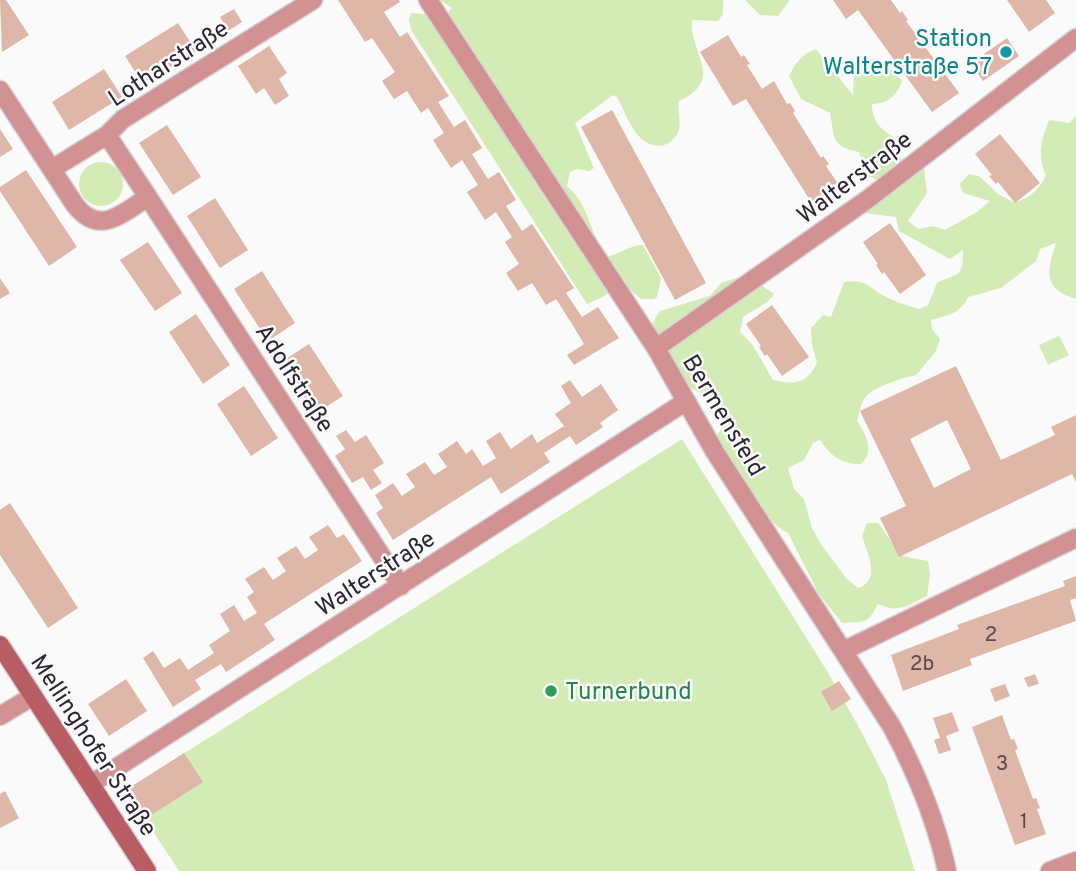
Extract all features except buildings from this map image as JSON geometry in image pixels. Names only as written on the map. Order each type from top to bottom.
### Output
[{"type":"main road","name":"Mellinghofer Straße","points":[[0,645],[147,871]]},
{"type":"street","name":"Lotharstraße","points":[[52,169],[107,135],[123,119],[313,0]]},
{"type":"street","name":"Bermensfeld","points":[[428,0],[656,348],[685,402],[892,727],[936,827],[947,871]]},
{"type":"street","name":"Walterstraße","points":[[656,348],[857,207],[1076,38]]},
{"type":"street","points":[[0,90],[75,205],[91,220],[111,220],[148,197]]},
{"type":"street","name":"Adolfstraße","points":[[107,135],[401,586]]},
{"type":"street","name":"Walterstraße","points":[[91,784],[685,402]]},
{"type":"street","points":[[843,651],[1076,538]]},
{"type":"street","points":[[0,716],[33,696]]},
{"type":"street","points":[[1049,871],[1076,861]]},
{"type":"green space","points":[[440,0],[723,0],[723,14],[718,21],[692,20],[703,75],[693,93],[679,101],[679,129],[671,141],[664,145],[647,143],[634,130],[617,97],[613,95],[575,123],[594,168],[589,171],[576,169],[570,172],[567,186],[585,210],[606,257],[643,245],[661,278],[657,297],[641,299],[620,281],[603,297],[587,304],[411,30],[411,13],[445,15],[452,8]]},
{"type":"green space","points":[[745,0],[790,0],[778,16],[760,15]]},
{"type":"green space","points":[[816,49],[853,95],[854,75],[863,63],[892,70],[902,81],[891,98],[872,104],[872,110],[878,124],[894,137],[901,159],[924,168],[927,193],[908,221],[918,229],[933,226],[945,230],[977,212],[990,201],[963,193],[960,184],[969,174],[979,176],[998,194],[1013,202],[1028,197],[1046,176],[1041,148],[1049,120],[1069,123],[1076,116],[1076,299],[1057,290],[1052,284],[1049,271],[1056,243],[1040,249],[1036,261],[1001,288],[968,297],[958,310],[931,320],[932,329],[940,339],[936,351],[916,375],[880,387],[864,399],[857,421],[866,437],[868,454],[861,464],[848,463],[837,458],[820,440],[813,443],[804,460],[788,468],[794,489],[804,499],[812,528],[820,543],[846,578],[858,588],[865,584],[871,573],[862,536],[867,523],[878,523],[902,556],[928,561],[930,574],[927,596],[898,608],[878,604],[868,619],[842,623],[819,594],[788,533],[767,517],[748,496],[715,452],[717,435],[724,425],[725,411],[705,395],[686,386],[650,327],[660,311],[710,296],[721,283],[746,275],[774,294],[743,317],[740,332],[752,344],[773,380],[794,382],[809,375],[817,363],[811,328],[823,315],[831,317],[844,282],[864,283],[890,299],[919,309],[928,305],[937,283],[961,270],[963,250],[950,259],[899,231],[896,217],[865,213],[889,190],[900,188],[904,179],[875,179],[867,176],[859,152],[838,144],[830,113],[801,99],[789,76],[800,59]]},
{"type":"green space","points":[[101,162],[116,169],[123,184],[116,199],[101,206],[86,199],[79,184],[86,169]]},
{"type":"green space","points":[[1059,336],[1069,355],[1048,365],[1039,345]]},
{"type":"green space","points":[[682,439],[827,671],[862,733],[886,780],[915,871],[179,871],[126,790]]},
{"type":"place","name":"Station Walterstraße 57","points":[[1006,52]]},
{"type":"place","name":"Turnerbund","points":[[551,691]]}]
